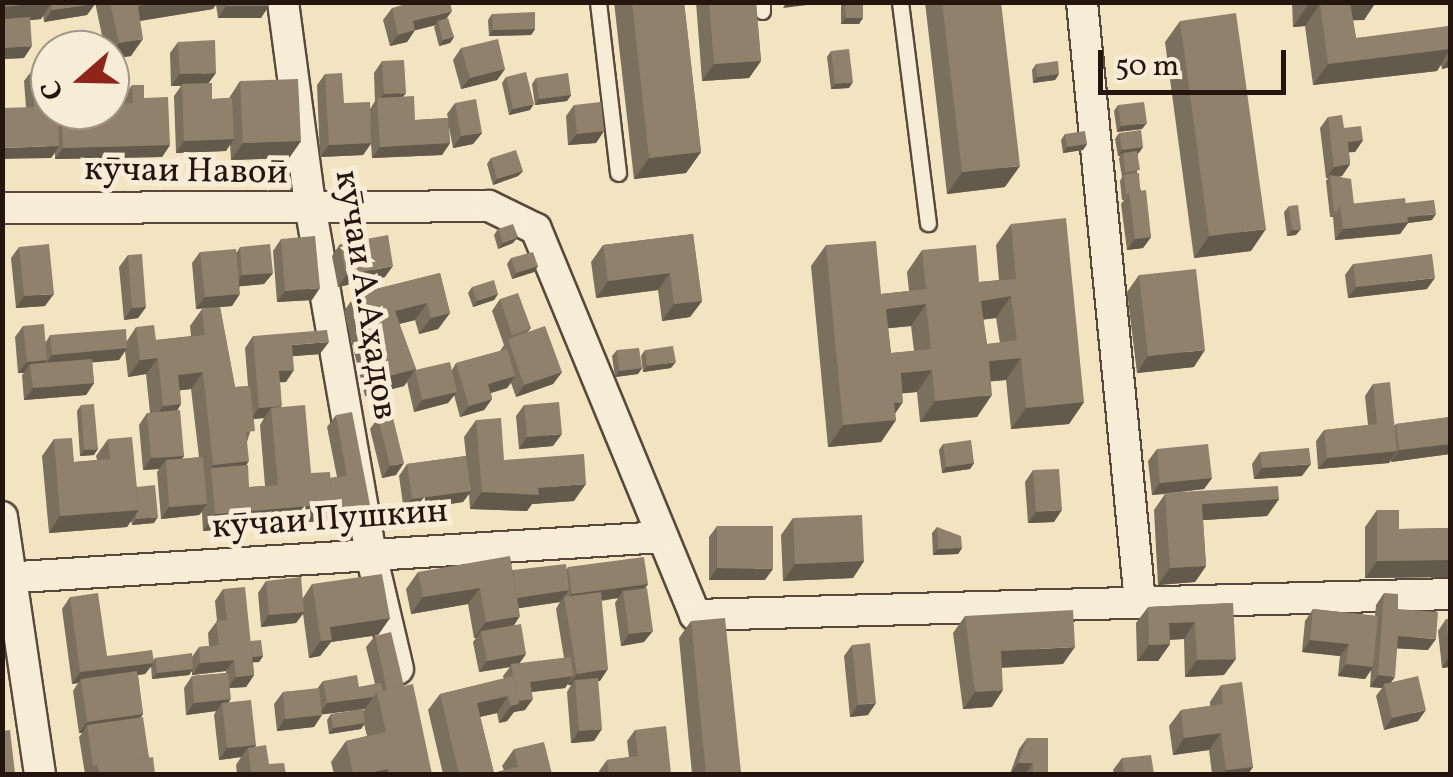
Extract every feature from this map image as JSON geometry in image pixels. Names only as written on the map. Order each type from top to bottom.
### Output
[{"type":"street","name":"кӯчаи А.Аҳадов","points":[[283,2],[311,211],[371,554],[406,701]]},
{"type":"street","points":[[1082,2],[1140,602]]},
{"type":"street","name":"кӯчаи Навоӣ","points":[[2,208],[311,211],[489,206],[536,229],[662,537]]},
{"type":"street","points":[[2,517],[7,578],[40,774]]},
{"type":"street","points":[[662,537],[694,615],[1450,594]]},
{"type":"street","name":"кӯчаи Пушкин","points":[[7,578],[662,537]]},
{"type":"lane","points":[[598,2],[618,173]]},
{"type":"lane","points":[[900,2],[928,223]]},
{"type":"building","points":[[2,2],[49,2],[2,7]]},
{"type":"building","points":[[51,2],[95,2],[95,4],[52,10]]},
{"type":"building","points":[[110,2],[161,2],[138,6],[143,39],[130,41],[130,30],[116,30]]},
{"type":"building","points":[[226,2],[268,2],[269,6],[226,6]]},
{"type":"building","points":[[413,2],[450,2],[452,11],[413,21],[415,30],[398,35],[392,8]]},
{"type":"building","points":[[632,2],[684,2],[701,152],[649,158]]},
{"type":"building","points":[[709,2],[756,2],[761,61],[714,64]]},
{"type":"building","points":[[845,2],[863,2],[863,18],[846,18]]},
{"type":"building","points":[[942,2],[1001,2],[1020,166],[962,172]]},
{"type":"building","points":[[1308,2],[1350,2],[1356,38],[1448,26],[1450,49],[1328,64],[1320,4]]},
{"type":"building","points":[[535,12],[535,29],[493,30],[492,14]]},
{"type":"building","points":[[1236,13],[1266,229],[1209,236],[1180,21]]},
{"type":"building","points":[[30,17],[30,46],[5,48],[3,19]]},
{"type":"building","points":[[448,18],[454,37],[443,40],[438,21]]},
{"type":"building","points":[[498,39],[505,69],[470,78],[461,48]]},
{"type":"building","points":[[215,40],[216,73],[180,74],[178,42]]},
{"type":"building","points":[[849,49],[853,82],[835,84],[831,51]]},
{"type":"building","points":[[404,60],[406,93],[384,94],[382,61]]},
{"type":"building","points":[[1058,61],[1059,74],[1037,77],[1036,64]]},
{"type":"building","points":[[526,72],[534,104],[513,109],[506,77]]},
{"type":"building","points":[[342,73],[344,103],[370,102],[371,143],[329,145],[325,74]]},
{"type":"building","points":[[568,73],[571,95],[539,99],[536,78]]},
{"type":"building","points":[[298,79],[301,141],[243,143],[240,81]]},
{"type":"building","points":[[212,83],[212,99],[232,98],[234,139],[184,141],[182,84]]},
{"type":"building","points":[[132,85],[144,85],[144,98],[168,97],[170,145],[63,148],[62,130],[130,130]]},
{"type":"building","points":[[414,96],[415,120],[448,118],[450,143],[380,147],[377,98]]},
{"type":"building","points":[[476,99],[482,133],[461,136],[455,103]]},
{"type":"building","points":[[601,102],[604,131],[577,134],[574,105]]},
{"type":"building","points":[[1144,102],[1147,123],[1121,126],[1118,105]]},
{"type":"building","points":[[30,107],[30,130],[59,130],[59,146],[2,148],[2,108]]},
{"type":"building","points":[[1342,115],[1344,128],[1361,126],[1363,140],[1348,142],[1350,164],[1334,167],[1328,117]]},
{"type":"building","points":[[1141,130],[1143,147],[1122,150],[1119,133]]},
{"type":"building","points":[[1085,131],[1087,144],[1067,147],[1065,134]]},
{"type":"building","points":[[516,150],[523,171],[497,179],[491,158]]},
{"type":"building","points":[[1137,151],[1140,170],[1125,172],[1123,153]]},
{"type":"building","points":[[1139,173],[1140,191],[1126,194],[1124,175]]},
{"type":"building","points":[[1330,175],[1351,179],[1354,204],[1340,205],[1334,211]]},
{"type":"building","points":[[1146,190],[1151,237],[1135,239],[1129,192]]},
{"type":"building","points":[[1405,198],[1408,222],[1343,229],[1340,205]]},
{"type":"building","points":[[1434,200],[1436,214],[1407,217],[1406,203]]},
{"type":"building","points":[[1298,205],[1301,229],[1292,230],[1289,206]]},
{"type":"building","points":[[1066,218],[1084,402],[1026,408],[1021,358],[989,361],[992,395],[935,401],[932,370],[901,373],[903,402],[894,403],[896,420],[843,425],[826,245],[876,241],[881,294],[926,289],[922,250],[976,245],[979,282],[1016,279],[1011,224]],"holes":[[[1011,296],[1017,340],[987,344],[981,301]],[[926,304],[931,349],[891,353],[886,309]]]},
{"type":"building","points":[[513,224],[518,237],[503,243],[498,229]]},
{"type":"building","points":[[693,234],[702,301],[674,304],[670,273],[608,281],[603,245]]},
{"type":"building","points":[[388,235],[393,266],[346,275],[340,244]]},
{"type":"building","points":[[315,236],[320,288],[285,291],[281,239]]},
{"type":"building","points":[[49,244],[54,294],[24,296],[19,247]]},
{"type":"building","points":[[270,244],[273,273],[242,275],[240,247]]},
{"type":"building","points":[[236,249],[240,294],[205,297],[200,252]]},
{"type":"building","points":[[533,252],[538,266],[516,273],[511,258]]},
{"type":"building","points":[[142,254],[146,307],[132,308],[128,255]]},
{"type":"building","points":[[1432,254],[1435,278],[1356,287],[1353,264]]},
{"type":"building","points":[[1196,269],[1205,350],[1148,356],[1139,275]]},
{"type":"building","points":[[440,273],[450,313],[431,318],[427,303],[395,311],[416,369],[377,379],[356,294]]},
{"type":"building","points":[[494,280],[498,294],[477,301],[472,287]]},
{"type":"building","points":[[518,293],[531,328],[512,335],[500,299]]},
{"type":"building","points":[[220,307],[235,387],[250,386],[255,431],[246,432],[249,461],[213,465],[203,372],[178,375],[181,404],[163,406],[158,358],[140,360],[136,327],[154,325],[156,340],[205,335],[202,309]]},
{"type":"building","points":[[44,324],[47,360],[27,362],[23,326]]},
{"type":"building","points":[[545,326],[562,372],[524,385],[508,339]]},
{"type":"building","points":[[126,329],[127,348],[52,355],[50,335]]},
{"type":"building","points":[[327,330],[329,342],[292,345],[294,370],[279,371],[282,406],[259,408],[253,336]]},
{"type":"building","points":[[673,346],[676,362],[647,366],[645,350]]},
{"type":"building","points":[[639,348],[642,368],[619,371],[617,350]]},
{"type":"building","points":[[507,349],[515,376],[488,384],[492,399],[469,406],[456,363]]},
{"type":"building","points":[[92,359],[94,383],[33,388],[30,364]]},
{"type":"building","points":[[450,362],[457,392],[422,400],[415,370]]},
{"type":"building","points":[[1390,382],[1397,451],[1327,458],[1324,430],[1377,424],[1373,384]]},
{"type":"building","points":[[559,402],[562,434],[527,437],[524,405]]},
{"type":"building","points":[[94,404],[98,449],[84,450],[81,405]]},
{"type":"building","points":[[305,405],[311,473],[330,472],[332,504],[215,514],[211,468],[248,465],[249,487],[278,485],[271,408]]},
{"type":"building","points":[[180,410],[184,456],[151,458],[147,413]]},
{"type":"building","points":[[352,412],[370,505],[332,508],[330,478],[347,476],[336,415]]},
{"type":"building","points":[[392,414],[404,463],[390,466],[378,418]]},
{"type":"building","points":[[1450,417],[1450,444],[1399,450],[1396,424]]},
{"type":"building","points":[[501,418],[504,460],[584,454],[586,484],[538,488],[539,495],[482,492],[476,420]]},
{"type":"building","points":[[132,437],[139,510],[60,516],[54,439],[72,438],[74,462],[110,459],[108,439]]},
{"type":"building","points":[[971,440],[974,463],[946,467],[943,444]]},
{"type":"building","points":[[1208,444],[1212,478],[1160,483],[1157,449]]},
{"type":"building","points":[[1309,448],[1311,464],[1262,468],[1260,452]]},
{"type":"building","points":[[466,456],[471,491],[412,499],[407,464]]},
{"type":"building","points":[[203,457],[207,504],[169,507],[166,460]]},
{"type":"building","points":[[1059,469],[1062,510],[1036,512],[1033,470]]},
{"type":"building","points":[[155,485],[158,517],[136,519],[137,487]]},
{"type":"building","points":[[1278,486],[1279,499],[1202,504],[1206,566],[1170,568],[1165,493]]},
{"type":"building","points":[[1377,510],[1399,510],[1399,529],[1450,528],[1450,560],[1377,561]]},
{"type":"building","points":[[862,515],[864,561],[795,564],[793,518]]},
{"type":"building","points":[[717,526],[773,526],[773,569],[717,568]]},
{"type":"building","points":[[937,527],[961,536],[962,548],[938,549]]},
{"type":"building","points":[[510,556],[520,616],[486,622],[480,588],[423,597],[418,572]]},
{"type":"building","points":[[644,557],[648,584],[572,594],[568,567]]},
{"type":"building","points":[[566,564],[569,590],[517,598],[513,570]]},
{"type":"building","points":[[382,574],[390,618],[330,627],[332,640],[321,641],[312,584]]},
{"type":"building","points":[[301,577],[304,612],[269,615],[266,581]]},
{"type":"building","points":[[245,587],[254,675],[236,677],[234,660],[200,663],[199,647],[219,645],[216,621],[227,620],[223,589]]},
{"type":"building","points":[[647,588],[653,631],[629,634],[623,591]]},
{"type":"building","points":[[601,592],[608,669],[577,674],[564,597]]},
{"type":"building","points":[[98,593],[107,656],[152,650],[154,663],[80,672],[70,597]]},
{"type":"building","points":[[1384,593],[1398,594],[1398,609],[1438,612],[1436,639],[1398,636],[1395,677],[1378,675]]},
{"type":"building","points":[[1233,603],[1236,659],[1197,660],[1195,622],[1169,623],[1170,644],[1149,645],[1148,607]]},
{"type":"building","points":[[1313,609],[1378,616],[1373,667],[1346,664],[1349,644],[1310,640]]},
{"type":"building","points":[[1073,610],[1075,647],[1001,651],[1003,690],[975,692],[965,616]]},
{"type":"building","points":[[725,618],[741,773],[706,774],[691,621]]},
{"type":"building","points":[[1446,619],[1450,619],[1450,656]]},
{"type":"building","points":[[521,624],[526,654],[487,661],[481,631]]},
{"type":"building","points":[[391,632],[404,686],[387,690],[375,636]]},
{"type":"building","points":[[261,640],[263,656],[252,657],[250,641]]},
{"type":"building","points":[[870,643],[876,703],[858,705],[852,645]]},
{"type":"building","points":[[192,653],[193,669],[157,673],[155,658]]},
{"type":"building","points":[[571,657],[573,676],[530,682],[533,699],[518,701],[511,664]]},
{"type":"building","points":[[137,671],[143,714],[87,722],[81,679]]},
{"type":"building","points":[[228,673],[231,699],[194,703],[192,676]]},
{"type":"building","points":[[357,675],[359,687],[381,683],[383,691],[373,697],[327,703],[323,681]]},
{"type":"building","points":[[513,676],[519,704],[511,706],[508,696],[477,703],[494,773],[518,767],[514,749],[544,742],[552,774],[459,774],[440,694]]},
{"type":"building","points":[[1418,676],[1426,710],[1392,718],[1384,684]]},
{"type":"building","points":[[598,678],[602,729],[579,731],[575,680]]},
{"type":"building","points":[[1242,682],[1253,767],[1226,770],[1221,733],[1184,738],[1181,710],[1223,704],[1221,685]]},
{"type":"building","points":[[413,684],[432,774],[390,774],[388,769],[353,774],[346,741],[386,732],[377,692]]},
{"type":"building","points":[[319,688],[322,715],[285,719],[283,692]]},
{"type":"building","points":[[251,700],[256,745],[227,748],[222,703]]},
{"type":"building","points":[[363,709],[365,723],[333,728],[331,714]]},
{"type":"building","points":[[143,717],[149,758],[93,766],[87,725]]},
{"type":"building","points":[[666,726],[671,774],[609,774],[607,760],[638,756],[635,730]]},
{"type":"building","points":[[10,730],[15,774],[2,774],[2,731]]},
{"type":"building","points":[[1027,738],[1048,738],[1048,774],[1033,774],[1033,763],[1018,763]]},
{"type":"building","points":[[266,745],[269,764],[284,763],[286,774],[251,774],[248,748]]},
{"type":"building","points":[[1151,755],[1154,774],[1124,774],[1122,758]]},
{"type":"building","points":[[153,757],[155,774],[99,774],[98,765]]}]
